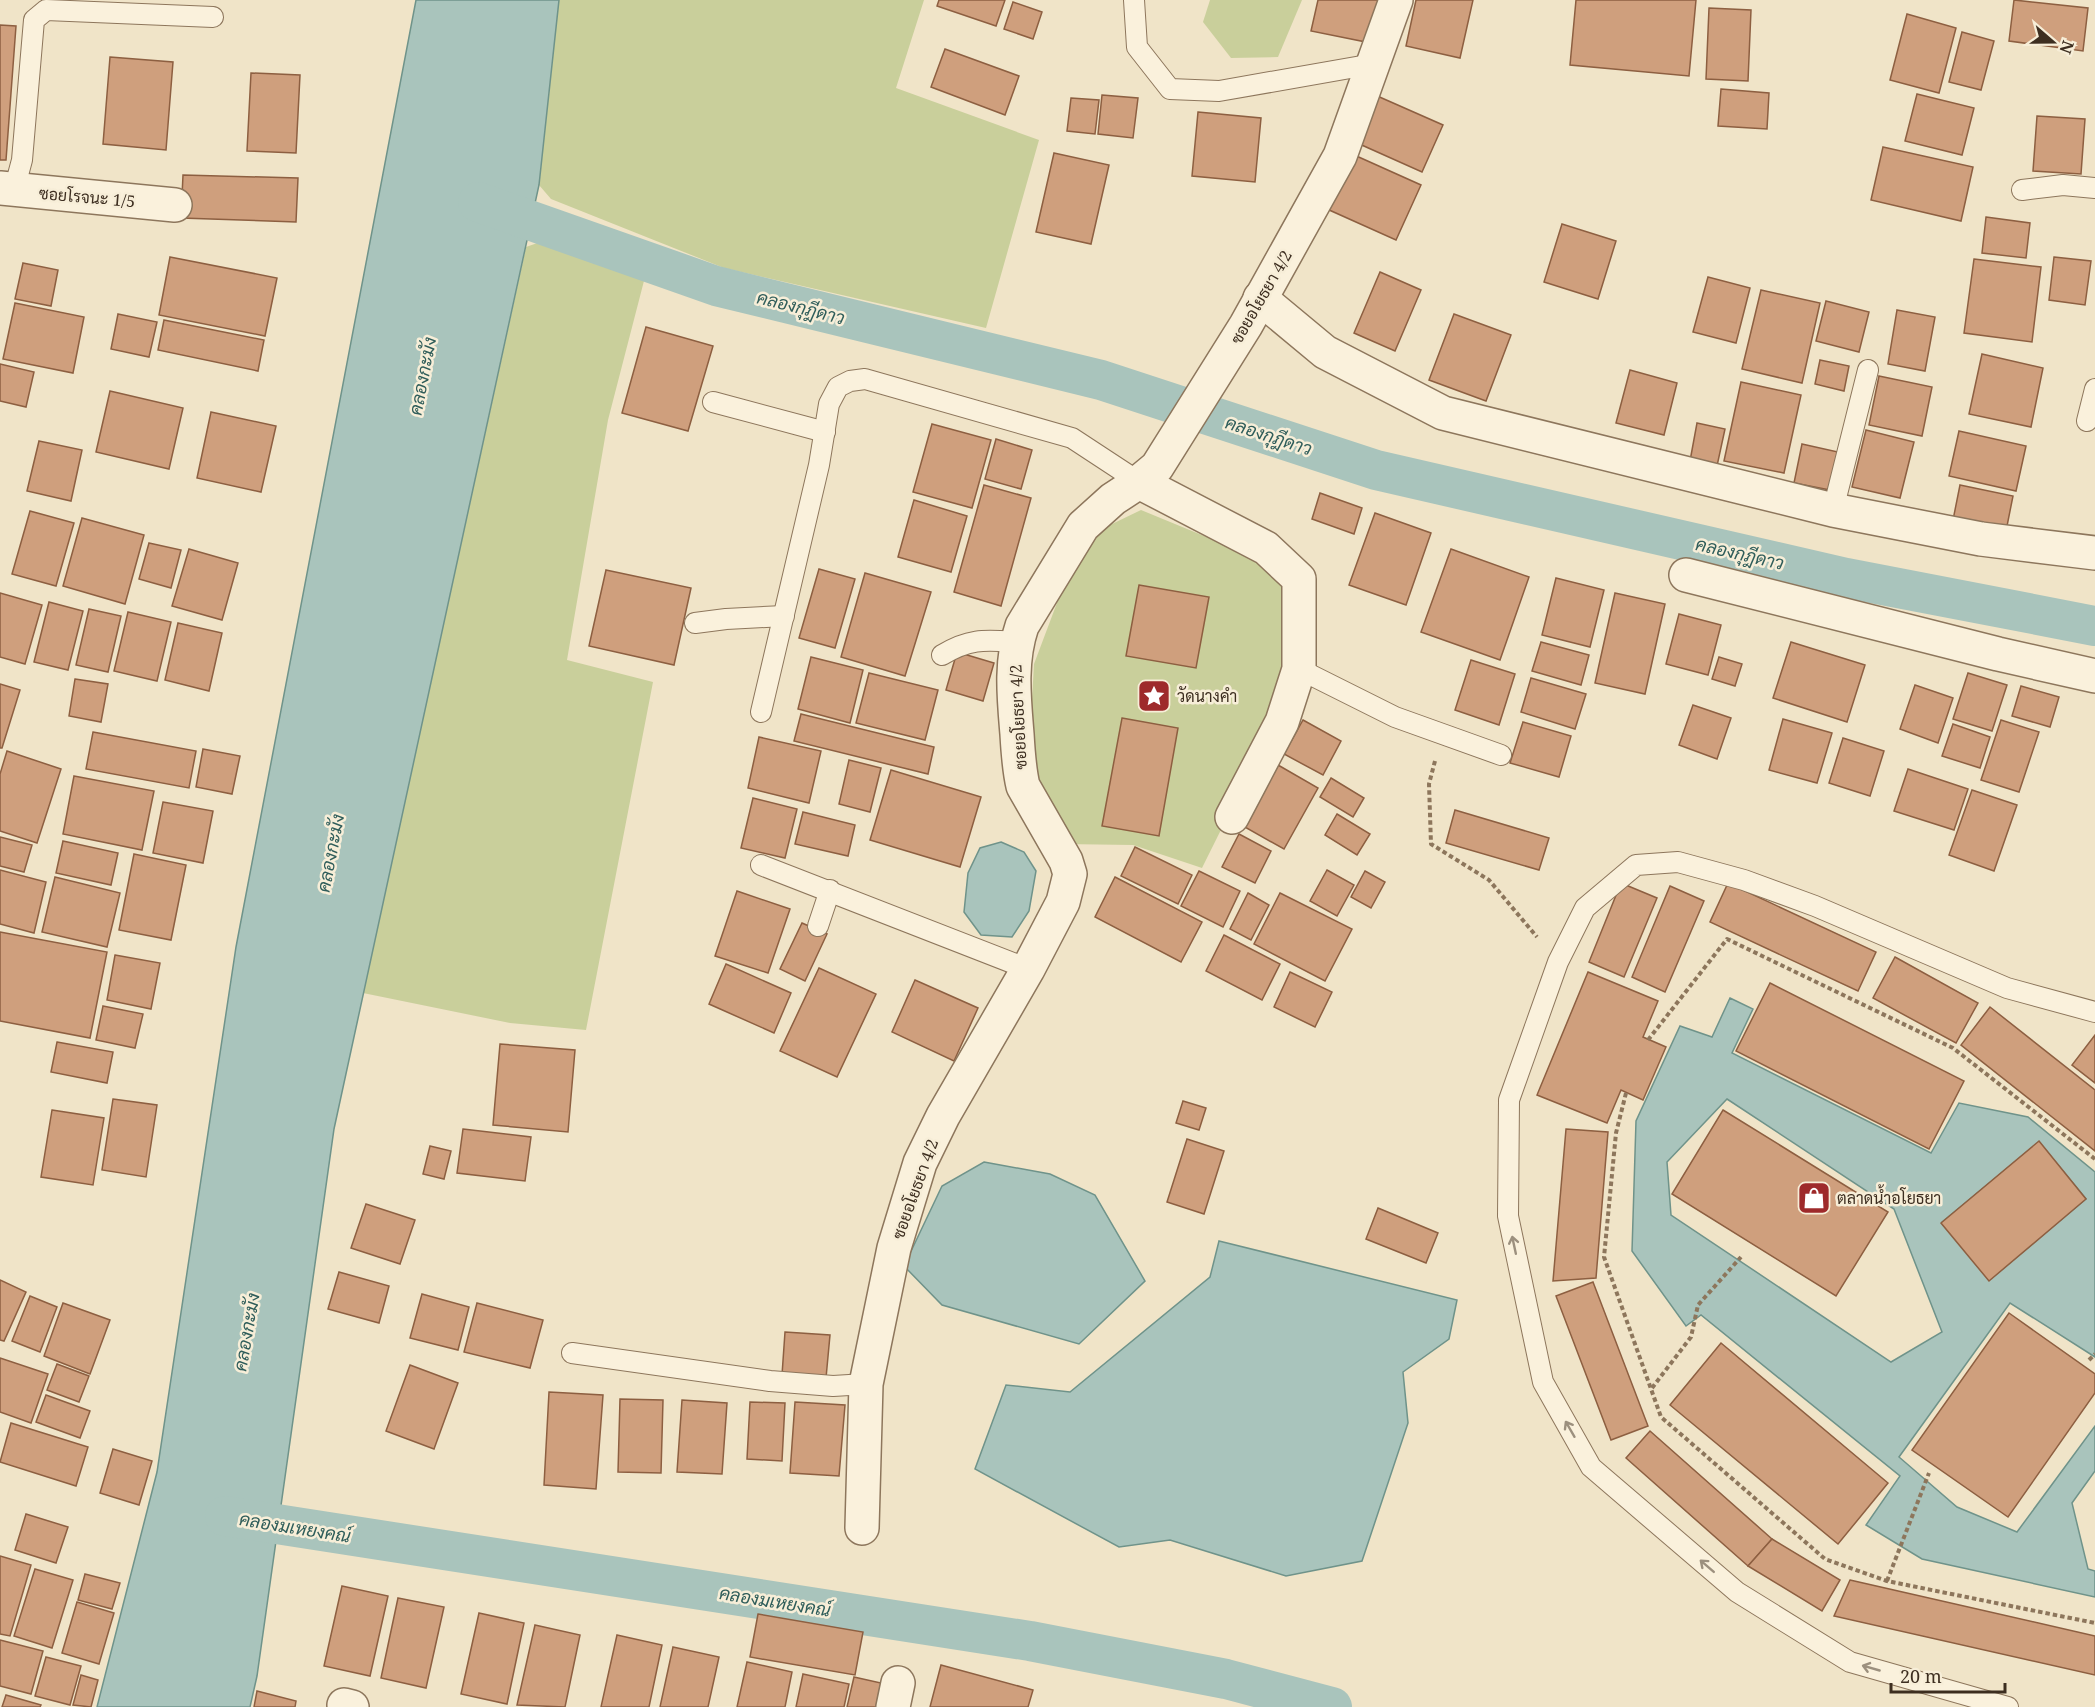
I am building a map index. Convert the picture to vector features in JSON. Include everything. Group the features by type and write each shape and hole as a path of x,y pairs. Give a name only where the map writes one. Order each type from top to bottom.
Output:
{"street":[{"name":"ซอยอโยธยา 4/2","path":"862,1528 866,1384 894,1248 921,1163 943,1116 1064,902 1070,874 1058,843 1023,786 1020,773 1014,706 1014,667 1017,642 1022,626 1083,526 1113,499 1148,474 1253,311 1340,156 1396,0"},
{"name":"ซอยโรจนะ 1/5","path":"7,189 175,205"},
{"path":"1253,311 1325,352 1443,413 1833,510 1982,539 2095,553"},
{"path":"1148,474 1266,549 1299,579 1299,669 1282,722 1232,817"},
{"path":"1686,575 2095,676"}],"lane":[{"path":"1134,0 1137,47 1170,89 1219,91 1373,64"},
{"path":"7,189 22,160 34,20 40,14 46,10 213,17"},
{"path":"2022,190 2063,185 2095,188"},
{"path":"1833,510 1868,370"},
{"path":"761,712 819,465 829,404 838,387 850,381 866,379 1072,438 1148,474"},
{"path":"2086,421 2095,389"},
{"path":"713,402 825,432"},
{"path":"695,623 784,616"},
{"path":"942,656 958,645 982,640 1017,642"},
{"path":"1299,669 1395,717 1501,755"},
{"path":"2008,1707 1850,1662 1737,1592 1592,1467 1543,1382 1508,1216 1509,1100 1558,962 1585,908 1636,865 1678,862 1744,880 1815,906 2007,988 2095,1012"},
{"path":"761,865 1028,969"},
{"path":"818,927 830,890"},
{"path":"572,1353 770,1382 833,1386 866,1384"}],"path":[{"path":"1441,734 1429,784 1431,844 1490,880 1558,962"},
{"path":"1648,1040 1727,939 1953,1048 2095,1159"},
{"path":"1626,1093 1616,1132 1604,1257 1661,1417 1825,1559 1887,1581 2095,1623"},
{"path":"1651,1389 1691,1337 1698,1305 1741,1257"},
{"path":"2089,1360 2095,1354"},
{"path":"1887,1581 1929,1473"}],"green space":[{"path":"559,0 924,0 896,88 1039,140 986,328 724,268 551,199 539,185"},
{"path":"1210,0 1302,0 1278,57 1231,58 1203,22"},
{"path":"543,241 645,277 608,420 567,660 653,682 586,1030 510,1023 363,993 526,247"},
{"path":"1141,510 1260,559 1285,591 1288,695 1202,868 1133,845 1062,844 1027,789 1034,664 1081,539"}],"water":[{"name":"คลองกะมัง","path":"416,0 559,0 539,185 334,1129 257,1676 250,1707 97,1707 157,1472 236,947"},
{"path":"1001,842 1024,852 1036,871 1029,911 1012,937 981,935 964,912 968,873 980,848"},
{"path":"1730,998 1753,1009 1732,1053 1931,1153 1959,1103 2028,1117 2095,1172 2095,1357 2010,1303 1899,1457 1957,1507 2017,1532 2095,1426 2095,1471 2072,1503 2088,1569 2095,1571 2095,1597 1922,1559 1866,1525 1900,1476 1701,1315 1686,1326 1632,1251 1636,1121 1680,1026 1712,1037","holes":["1727,1099 1894,1209 1942,1332 1891,1362 1671,1215 1667,1162","2039,1142 2086,1199 1989,1280 1942,1222"]},
{"path":"984,1162 1050,1174 1095,1195 1145,1281 1079,1344 942,1305 904,1266 942,1186"},
{"path":"1219,1241 1457,1300 1449,1339 1403,1372 1408,1423 1362,1561 1286,1576 1170,1540 1119,1547 975,1469 1006,1385 1070,1392 1210,1277"}],"building":[{"path":"939,0 1005,0 996,26 937,6"},
{"path":"1318,0 1380,0 1371,43 1311,31"},
{"path":"1416,0 1473,0 1460,58 1406,46"},
{"path":"1576,0 1696,0 1689,76 1570,65"},
{"path":"2014,0 2088,8 2083,51 2009,41"},
{"path":"1013,2 1042,12 1033,39 1004,29"},
{"path":"1709,8 1751,10 1748,81 1706,79"},
{"path":"1907,14 1956,28 1939,93 1890,80"},
{"path":"0,25 16,26 6,160 0,160"},
{"path":"1962,32 1994,41 1981,90 1949,82"},
{"path":"945,49 1019,76 1005,115 931,87"},
{"path":"110,57 173,62 166,150 103,144"},
{"path":"251,73 300,75 296,153 247,151"},
{"path":"1721,89 1769,93 1767,129 1718,126"},
{"path":"1917,94 1974,108 1962,155 1905,141"},
{"path":"1102,95 1138,98 1133,138 1098,134"},
{"path":"1375,95 1443,125 1422,172 1355,142"},
{"path":"1071,98 1099,100 1095,134 1067,131"},
{"path":"1198,112 1261,118 1255,182 1192,176"},
{"path":"2037,116 2085,119 2081,174 2033,171"},
{"path":"1883,147 1973,167 1961,221 1871,200"},
{"path":"1054,153 1109,165 1091,244 1036,232"},
{"path":"1352,154 1421,185 1396,240 1327,209"},
{"path":"183,175 298,178 296,222 181,218"},
{"path":"1986,217 2030,223 2026,258 1982,253"},
{"path":"1562,224 1616,241 1598,299 1544,282"},
{"path":"170,257 277,278 265,336 159,315"},
{"path":"2054,257 2091,261 2085,305 2049,300"},
{"path":"1974,259 2041,267 2032,342 1964,333"},
{"path":"23,263 58,270 51,306 15,299"},
{"path":"1380,272 1421,290 1395,351 1354,333"},
{"path":"1708,277 1750,288 1736,343 1693,332"},
{"path":"1761,290 1820,303 1802,383 1742,369"},
{"path":"1826,301 1869,312 1859,352 1816,341"},
{"path":"15,303 84,317 73,373 3,359"},
{"path":"1897,310 1935,317 1925,371 1888,364"},
{"path":"118,314 157,322 149,357 111,349"},
{"path":"1454,314 1511,335 1486,401 1429,380"},
{"path":"164,320 264,340 258,371 158,350"},
{"path":"646,327 713,346 688,431 622,413"},
{"path":"1982,354 2043,368 2031,427 1969,414"},
{"path":"1820,360 1849,366 1844,391 1815,384"},
{"path":"0,364 34,372 26,407 0,401"},
{"path":"1630,370 1677,383 1664,435 1616,423"},
{"path":"1879,376 1932,387 1922,436 1869,425"},
{"path":"1741,382 1801,395 1784,473 1724,461"},
{"path":"110,391 183,408 169,469 96,452"},
{"path":"211,412 276,426 261,492 197,478"},
{"path":"1697,423 1725,429 1717,466 1690,461"},
{"path":"932,424 991,440 972,508 913,492"},
{"path":"1866,430 1914,442 1900,498 1852,487"},
{"path":"1959,431 2026,446 2016,491 1949,476"},
{"path":"996,439 1032,450 1021,489 985,479"},
{"path":"39,441 82,450 71,501 27,491"},
{"path":"1802,444 1838,452 1830,490 1794,483"},
{"path":"984,485 1031,498 1001,606 954,592"},
{"path":"1960,485 2013,496 2005,536 1952,525"},
{"path":"1320,493 1362,508 1354,534 1312,519"},
{"path":"914,500 967,516 951,572 898,557"},
{"path":"30,511 74,523 56,586 12,574"},
{"path":"1375,513 1431,533 1406,605 1349,585"},
{"path":"82,518 144,535 125,604 63,586"},
{"path":"149,543 181,550 171,588 139,579"},
{"path":"189,549 238,563 222,620 172,606"},
{"path":"1451,549 1529,577 1500,660 1421,632"},
{"path":"819,569 855,579 835,648 799,638"},
{"path":"606,570 691,588 674,665 589,646"},
{"path":"865,573 931,592 905,676 841,657"},
{"path":"1556,578 1604,590 1590,647 1542,635"},
{"path":"1139,585 1209,597 1196,668 1126,656"},
{"path":"0,593 42,605 25,664 0,657"},
{"path":"1615,593 1665,604 1645,694 1595,683"},
{"path":"49,602 83,611 68,670 34,662"},
{"path":"89,609 121,616 108,672 76,665"},
{"path":"128,612 171,622 157,681 114,671"},
{"path":"1679,614 1721,625 1708,675 1666,664"},
{"path":"178,623 222,633 209,691 165,680"},
{"path":"1541,642 1589,655 1581,685 1532,671"},
{"path":"1791,642 1865,665 1847,722 1773,698"},
{"path":"957,652 994,663 983,701 946,690"},
{"path":"811,657 863,670 850,723 798,709"},
{"path":"1719,657 1742,664 1735,686 1712,679"},
{"path":"1471,660 1515,674 1499,725 1455,710"},
{"path":"869,673 938,690 925,740 856,723"},
{"path":"1968,673 2007,685 1992,731 1953,719"},
{"path":"1531,678 1586,694 1575,729 1521,712"},
{"path":"75,679 108,684 101,722 69,716"},
{"path":"0,684 20,690 2,748 0,748"},
{"path":"1915,685 1953,698 1938,743 1900,729"},
{"path":"2021,686 2059,697 2050,727 2012,716"},
{"path":"1693,705 1731,718 1717,759 1679,745"},
{"path":"801,714 934,747 928,774 794,741"},
{"path":"1122,718 1178,728 1159,836 1102,826"},
{"path":"1783,719 1832,733 1817,783 1769,770"},
{"path":"1303,720 1341,741 1323,775 1284,754"},
{"path":"2001,720 2039,732 2019,792 1981,780"},
{"path":"1523,722 1571,736 1559,777 1510,763"},
{"path":"1953,724 1990,737 1980,768 1942,756"},
{"path":"93,732 196,751 189,788 86,769"},
{"path":"759,737 821,751 809,803 748,788"},
{"path":"1843,738 1884,751 1870,796 1829,783"},
{"path":"203,749 240,756 232,794 196,787"},
{"path":"7,751 61,769 37,843 0,831 0,774"},
{"path":"849,760 881,768 870,812 839,804"},
{"path":"1278,765 1318,788 1284,849 1243,826"},
{"path":"1908,769 1968,789 1954,830 1894,811"},
{"path":"891,770 981,797 960,867 870,840"},
{"path":"74,776 154,791 142,850 63,834"},
{"path":"1331,778 1364,798 1353,817 1320,797"},
{"path":"1972,790 2017,805 1994,871 1949,855"},
{"path":"753,798 797,809 785,858 741,848"},
{"path":"163,802 213,811 203,863 153,853"},
{"path":"1455,810 1549,838 1539,870 1446,843"},
{"path":"803,812 855,825 848,856 795,844"},
{"path":"1337,814 1370,834 1357,855 1325,835"},
{"path":"1239,834 1271,851 1255,883 1222,867"},
{"path":"0,837 32,845 24,872 0,866"},
{"path":"63,841 118,853 111,885 56,873"},
{"path":"1135,847 1192,875 1178,904 1121,876"},
{"path":"134,854 186,865 171,940 119,930"},
{"path":"0,870 46,882 34,933 0,924"},
{"path":"1327,870 1354,885 1337,916 1310,901"},
{"path":"1199,871 1240,891 1223,927 1181,906"},
{"path":"1365,871 1385,882 1371,908 1351,897"},
{"path":"55,877 120,893 107,947 42,932"},
{"path":"1115,877 1202,922 1181,962 1095,917"},
{"path":"1621,883 1657,898 1624,977 1589,962"},
{"path":"1728,883 1876,952 1858,991 1710,922"},
{"path":"1670,886 1704,901 1665,992 1632,977"},
{"path":"737,891 790,909 768,973 715,956"},
{"path":"1248,893 1269,905 1251,940 1230,929"},
{"path":"1280,893 1352,929 1325,981 1254,944"},
{"path":"802,923 827,934 805,981 780,969"},
{"path":"0,932 107,952 90,1038 0,1021"},
{"path":"1224,935 1280,964 1262,1000 1206,971"},
{"path":"115,955 160,963 151,1009 107,1000"},
{"path":"1895,957 1978,1003 1956,1043 1873,998"},
{"path":"726,964 791,993 774,1033 709,1004"},
{"path":"819,968 876,994 837,1077 780,1051"},
{"path":"1290,972 1332,992 1315,1027 1274,1007"},
{"path":"1588,972 1658,1001 1643,1037 1666,1047 1643,1100 1621,1090 1607,1123 1537,1095"},
{"path":"915,980 978,1008 954,1061 892,1032"},
{"path":"1770,983 1964,1081 1929,1149 1736,1051"},
{"path":"103,1006 143,1014 135,1048 96,1040"},
{"path":"1990,1007 2095,1090 2095,1151 1961,1045"},
{"path":"2095,1035 2095,1083 2072,1065"},
{"path":"57,1042 113,1052 107,1083 51,1072"},
{"path":"500,1044 575,1050 568,1132 493,1125"},
{"path":"113,1099 157,1105 146,1177 102,1170"},
{"path":"1183,1101 1206,1108 1199,1130 1176,1123"},
{"path":"52,1110 104,1118 93,1185 41,1177"},
{"path":"1723,1110 1888,1212 1836,1296 1672,1194"},
{"path":"463,1129 531,1137 525,1181 457,1173"},
{"path":"1566,1129 1608,1132 1596,1278 1553,1281"},
{"path":"1187,1139 1224,1151 1204,1214 1167,1202"},
{"path":"2039,1141 2086,1199 1989,1281 1941,1223"},
{"path":"430,1146 451,1151 444,1179 423,1174"},
{"path":"366,1204 415,1220 400,1264 351,1248"},
{"path":"1378,1208 1438,1233 1426,1263 1366,1239"},
{"path":"339,1272 389,1286 379,1323 328,1309"},
{"path":"0,1280 26,1292 4,1341 0,1340"},
{"path":"1593,1282 1648,1426 1611,1440 1556,1296"},
{"path":"422,1294 469,1307 458,1350 410,1338"},
{"path":"30,1296 57,1307 40,1352 12,1341"},
{"path":"63,1303 110,1320 90,1374 44,1356"},
{"path":"477,1303 543,1320 530,1368 464,1352"},
{"path":"2009,1313 2095,1374 2095,1393 2008,1517 1912,1450"},
{"path":"785,1332 830,1335 826,1378 782,1375"},
{"path":"1721,1343 1888,1483 1838,1544 1670,1405"},
{"path":"0,1358 48,1374 31,1423 0,1412"},
{"path":"57,1364 89,1376 79,1402 47,1390"},
{"path":"410,1365 458,1383 434,1449 386,1431"},
{"path":"549,1392 603,1395 596,1489 544,1485"},
{"path":"46,1395 90,1411 80,1438 36,1422"},
{"path":"620,1399 663,1400 661,1473 618,1472"},
{"path":"682,1400 727,1403 722,1474 677,1472"},
{"path":"750,1402 785,1403 782,1461 747,1459"},
{"path":"795,1402 845,1405 839,1476 790,1473"},
{"path":"11,1423 88,1447 76,1486 0,1462"},
{"path":"1650,1431 1772,1539 1748,1566 1626,1458"},
{"path":"113,1449 152,1461 139,1505 100,1493"},
{"path":"26,1514 68,1527 56,1563 15,1550"},
{"path":"1772,1539 1840,1580 1822,1611 1748,1566"},
{"path":"0,1556 31,1565 10,1636 0,1634"},
{"path":"35,1569 73,1580 52,1648 14,1636"},
{"path":"85,1574 120,1583 112,1609 78,1600"},
{"path":"1850,1580 2095,1636 2095,1675 1834,1616"},
{"path":"342,1586 388,1596 370,1676 324,1666"},
{"path":"398,1598 444,1607 426,1688 381,1678"},
{"path":"77,1602 114,1613 99,1664 62,1653"},
{"path":"479,1613 524,1623 507,1704 461,1694"},
{"path":"758,1614 863,1632 855,1675 750,1657"},
{"path":"535,1625 580,1635 565,1707 517,1705"},
{"path":"617,1635 662,1645 649,1707 601,1707"},
{"path":"0,1640 43,1651 31,1694 0,1686"},
{"path":"673,1647 719,1657 708,1707 660,1707"},
{"path":"46,1657 81,1666 70,1705 35,1696"},
{"path":"747,1662 792,1672 785,1707 737,1707"},
{"path":"941,1665 1033,1690 1028,1707 930,1707"},
{"path":"803,1674 849,1684 844,1707 796,1707"},
{"path":"81,1675 98,1680 91,1707 73,1705"},
{"path":"854,1677 881,1683 876,1707 847,1707"},
{"path":"257,1691 296,1701 295,1707 254,1707"},
{"path":"6,1695 41,1705 40,1707 2,1707"}],"waterway":[{"name":"คลองกุฎีดาว","path":"478,202 716,286 1101,380 1376,470 1846,578 2095,626"},
{"name":"คลองมเหยงคณ์","path":"225,1516 1030,1641 1226,1679 1332,1707"}],"place":[{"name":"วัดนางคำ","path":"1154,696"},
{"name":"ตลาดน้ำอโยธยา","path":"1814,1198"}]}
